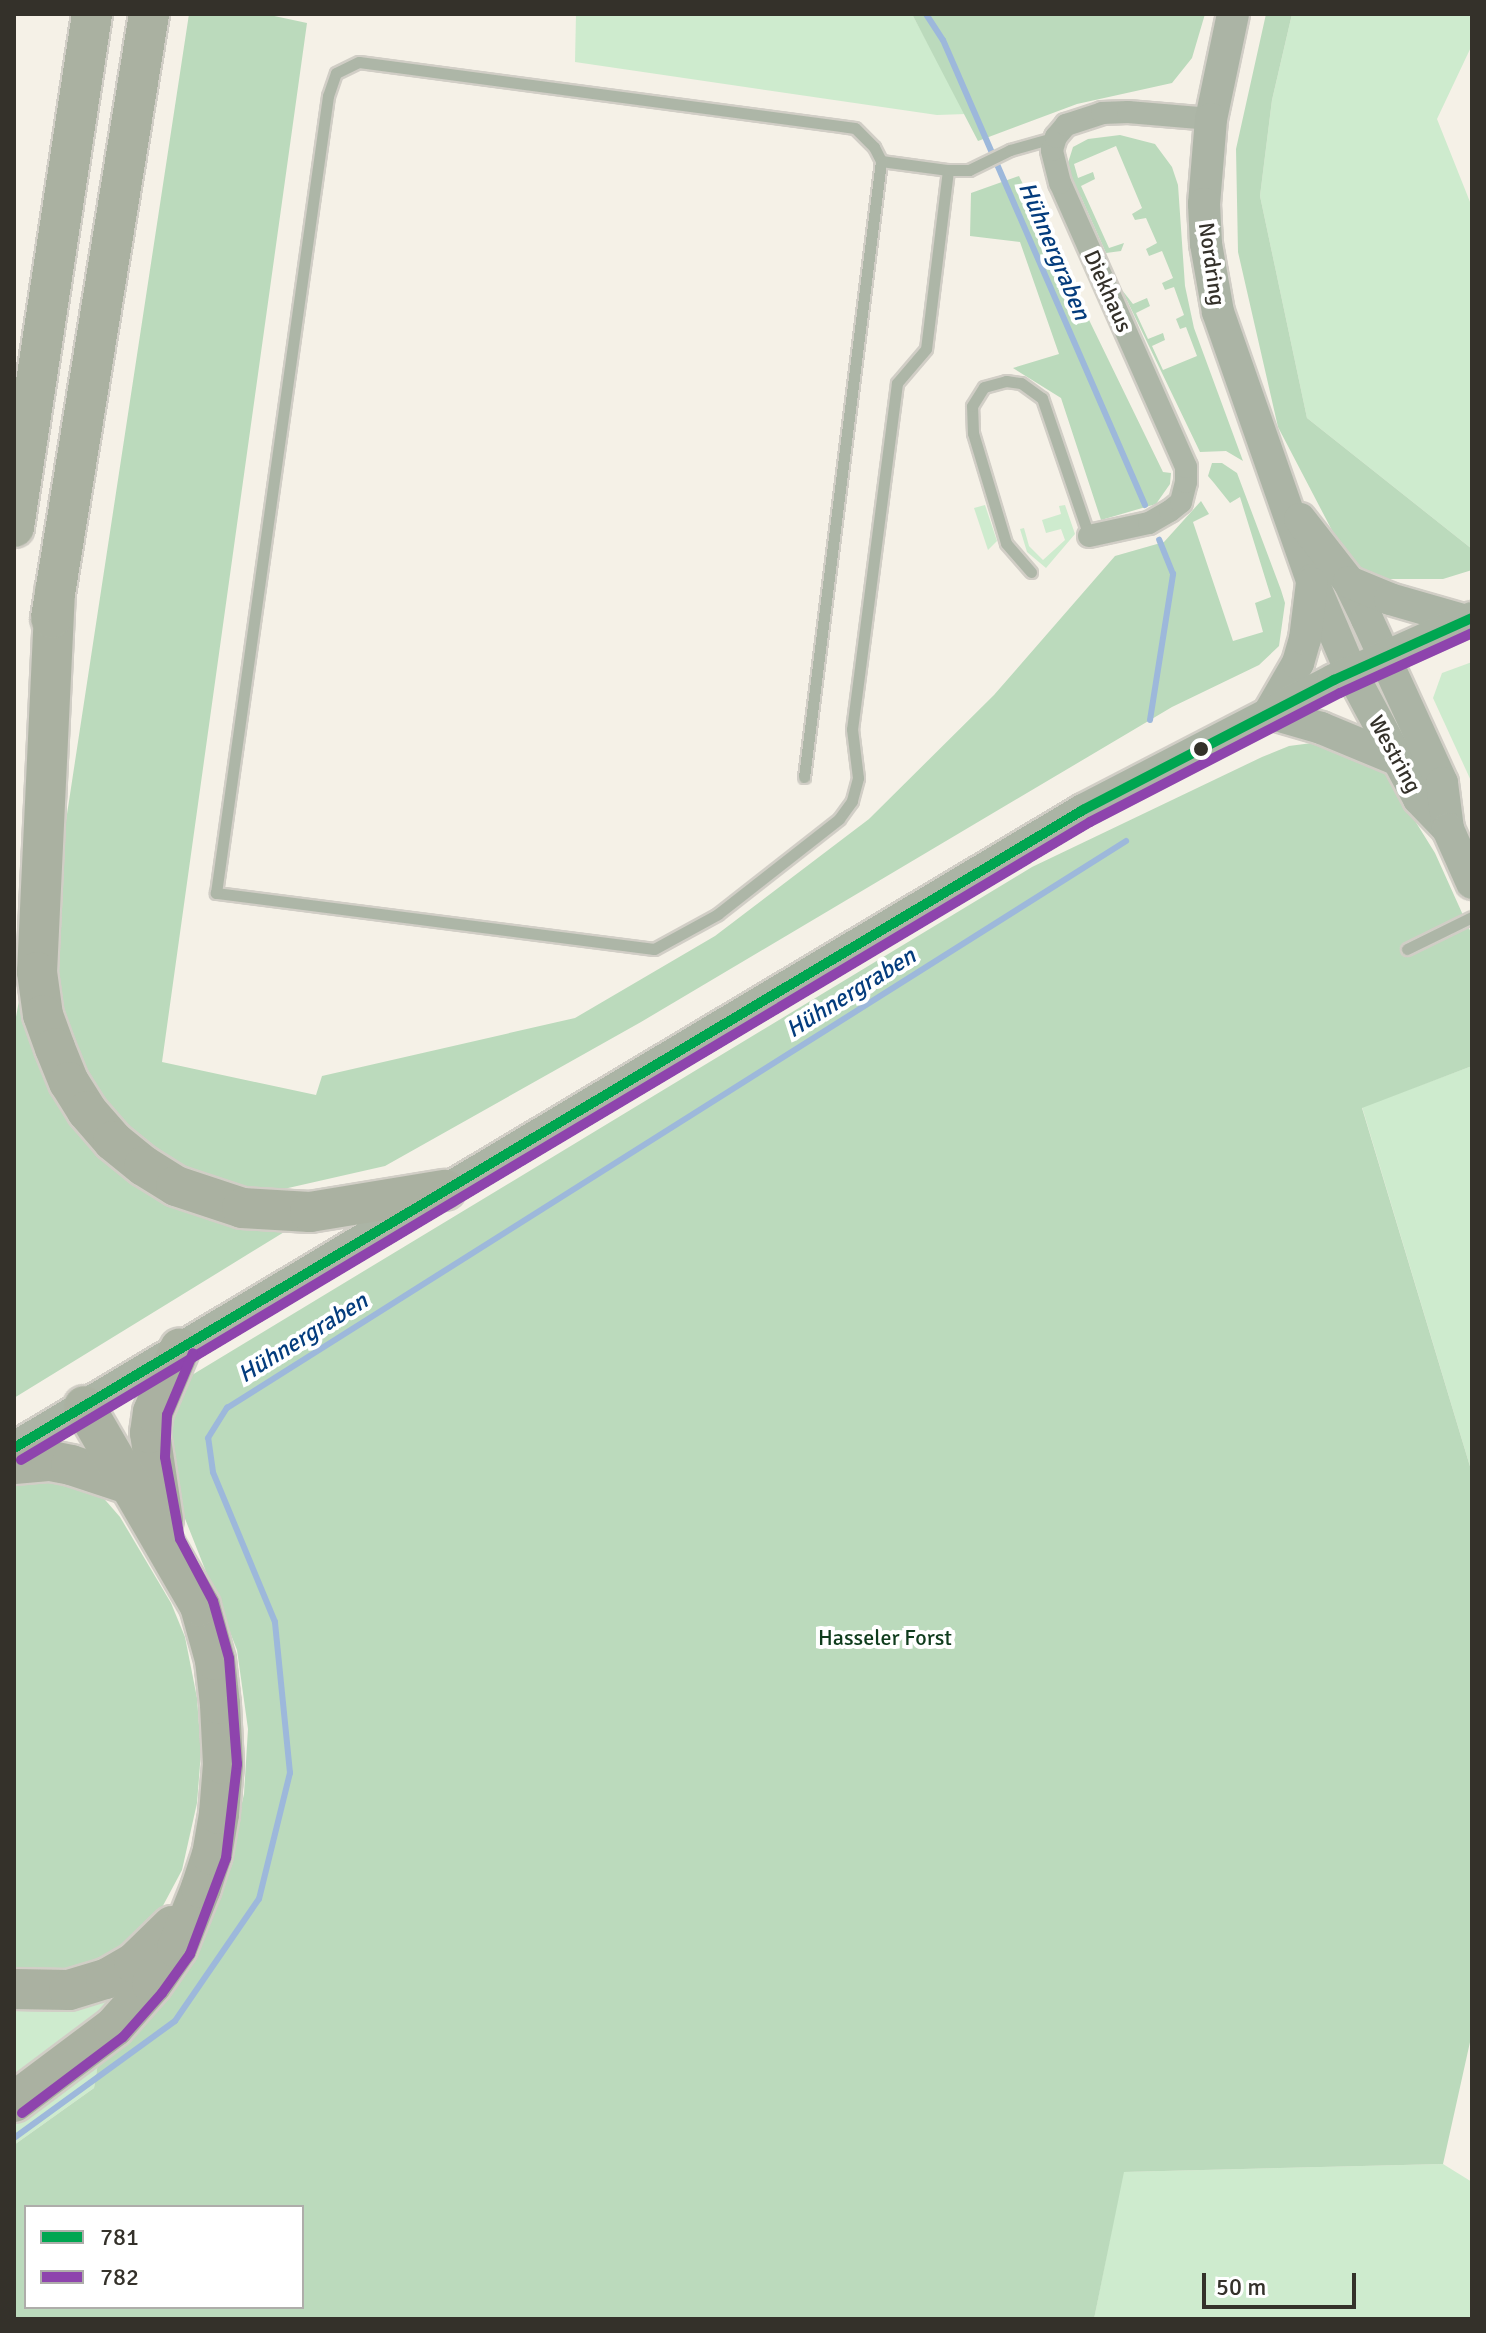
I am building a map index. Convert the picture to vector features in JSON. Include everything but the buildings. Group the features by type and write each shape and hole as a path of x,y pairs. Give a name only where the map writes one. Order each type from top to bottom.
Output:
{"highway":[{"path":"15,521 92,14"},
{"path":"14,843 149,14"},
{"path":"55,591 37,972 43,1015 69,1082 87,1111 113,1141 144,1166 176,1186 242,1208 310,1212 445,1190"},
{"path":"167,1544 150,1433 161,1389 180,1348"},
{"path":"14,2102 114,2027 143,1995 177,1948 212,1855 219,1814 223,1764 220,1704 215,1660 200,1606 167,1544 84,1406"},
{"path":"14,1464 51,1461 131,1485"},
{"path":"14,1989 69,1990 106,1979 161,1940 201,1888"}],"main road":[{"name":"Nordring","path":"1233,14 1211,119 1204,204 1211,279 1228,348 1288,504 1312,580 1351,672"},
{"name":"Nordring","path":"1288,504 1349,582 1385,656"},
{"path":"1269,713 1302,651 1312,580"},
{"path":"1349,582 1390,599 1469,619"},
{"path":"14,1448 1069,818 1351,672 1469,619"},
{"name":"Westring","path":"1385,656 1442,783 1448,829 1472,883"},
{"name":"Westring","path":"1351,672 1419,799 1448,829"},
{"path":"1269,713 1321,728 1396,759"}],"street":[{"path":"1056,137 1066,125 1102,113 1128,112 1211,119"},
{"name":"Diekhaus","path":"1056,137 1052,150 1060,183 1186,467 1181,502 1170,511 1149,523 1089,536"}],"lane":[{"path":"804,777 881,161 874,147 855,128 359,62 336,73 326,111 216,893 654,949 718,914 839,819 852,801 858,778 852,729 897,383 926,349 948,170"},
{"path":"881,161 969,170 1000,154 1056,137"},
{"path":"1031,572 1006,543 973,433 972,406 984,387 1006,381 1021,383 1042,398 1089,536"},
{"path":"1407,949 1472,917"}],"green space":[{"path":"189,14 265,14 307,23 162,1062 316,1095 322,1076 575,1018 715,936 869,819 994,695 1115,556 1164,542 1201,501 1209,514 1193,522 1233,641 1263,632 1255,603 1271,597 1240,497 1230,503 1208,476 1212,463 1222,463 1237,473 1281,590 1285,603 1279,646 1259,665 1172,707 641,1022 385,1166 253,1196 191,1176 143,1148 72,1064 53,998 51,919"},
{"path":"576,14 912,14 966,114 937,115 575,62"},
{"path":"912,14 1205,14 1192,58 1172,83 1077,104 978,141"},
{"path":"1266,14 1292,14 1272,100 1260,196 1307,418 1472,549 1472,570 1443,579 1389,579 1383,590 1348,561 1278,427 1238,252 1236,149"},
{"path":"1292,14 1472,14 1472,45 1437,119 1472,207 1472,549 1307,418 1260,196 1272,100"},
{"path":"1120,135 1155,144 1172,167 1178,185 1185,286 1194,328 1243,461 1226,451 1200,452 1122,290 1133,304 1147,298 1150,306 1136,313 1148,339 1163,333 1165,340 1152,346 1163,370 1197,356 1186,327 1180,329 1176,319 1184,315 1174,287 1165,290 1162,283 1173,278 1162,251 1149,256 1146,249 1157,243 1146,218 1135,220 1132,214 1142,208 1116,146 1074,164 1078,178 1093,172 1095,179 1081,186 1109,248 1124,243 1121,251 1106,253 1081,197 1076,199 1067,166 1073,147 1088,139"},
{"path":"1019,176 1163,472 1171,473 1170,484 1156,504 1101,520 1061,398 1013,368 1059,354 1020,242 970,236 971,193"},
{"path":"985,505 997,541 988,550 974,508"},
{"path":"1065,505 1075,534 1046,568 1027,552 1020,529 1024,528 1029,546 1043,560 1065,540 1061,529 1046,533 1042,520 1061,514 1059,506"},
{"path":"1472,662 1472,783 1433,698 1442,673"},
{"name":"Hasseler Forst","path":"1312,743 1348,751 1384,771 1435,853 1472,935 1472,1066 1362,1108 1472,1473 1472,2033 1443,2164 1124,2172 1094,2319 14,2319 14,2145 94,2088 100,2051 226,1873 244,1794 248,1729 237,1650 159,1453 187,1378 1032,867 1289,746"},
{"path":"28,951 91,1137 294,1226 14,1398 14,1028"},
{"path":"1472,1066 1472,1473 1362,1107"},
{"path":"48,1474 100,1494 120,1517 171,1603 185,1637 197,1698 201,1752 197,1803 182,1870 158,1915 129,1944 87,1965 43,1973 14,1968 14,1482"},
{"path":"174,1943 14,2094 14,1995"},
{"path":"100,2051 94,2088 14,2145 14,2120"},
{"path":"1443,2164 1472,2182 1472,2319 1094,2319 1123,2172"}],"waterway":[{"name":"Hühnergraben","path":"926,14 943,40 1145,505"},
{"name":"Hühnergraben","path":"1150,720 1173,574 1159,540"},
{"name":"Hühnergraben","path":"14,2138 175,2021 259,1899 290,1773 275,1622 213,1472 208,1438 227,1408 1126,841"}],"transit line":[{"name":"781","path":"14,1448 1083,810 1334,680 1472,618"},
{"name":"782","path":"21,1460 1090,822 1340,693 1472,633"},
{"name":"782","path":"22,2113 123,2037 162,1993 190,1954 226,1858 237,1764 229,1658 213,1601 180,1539 165,1457 167,1415 193,1353"}]}
